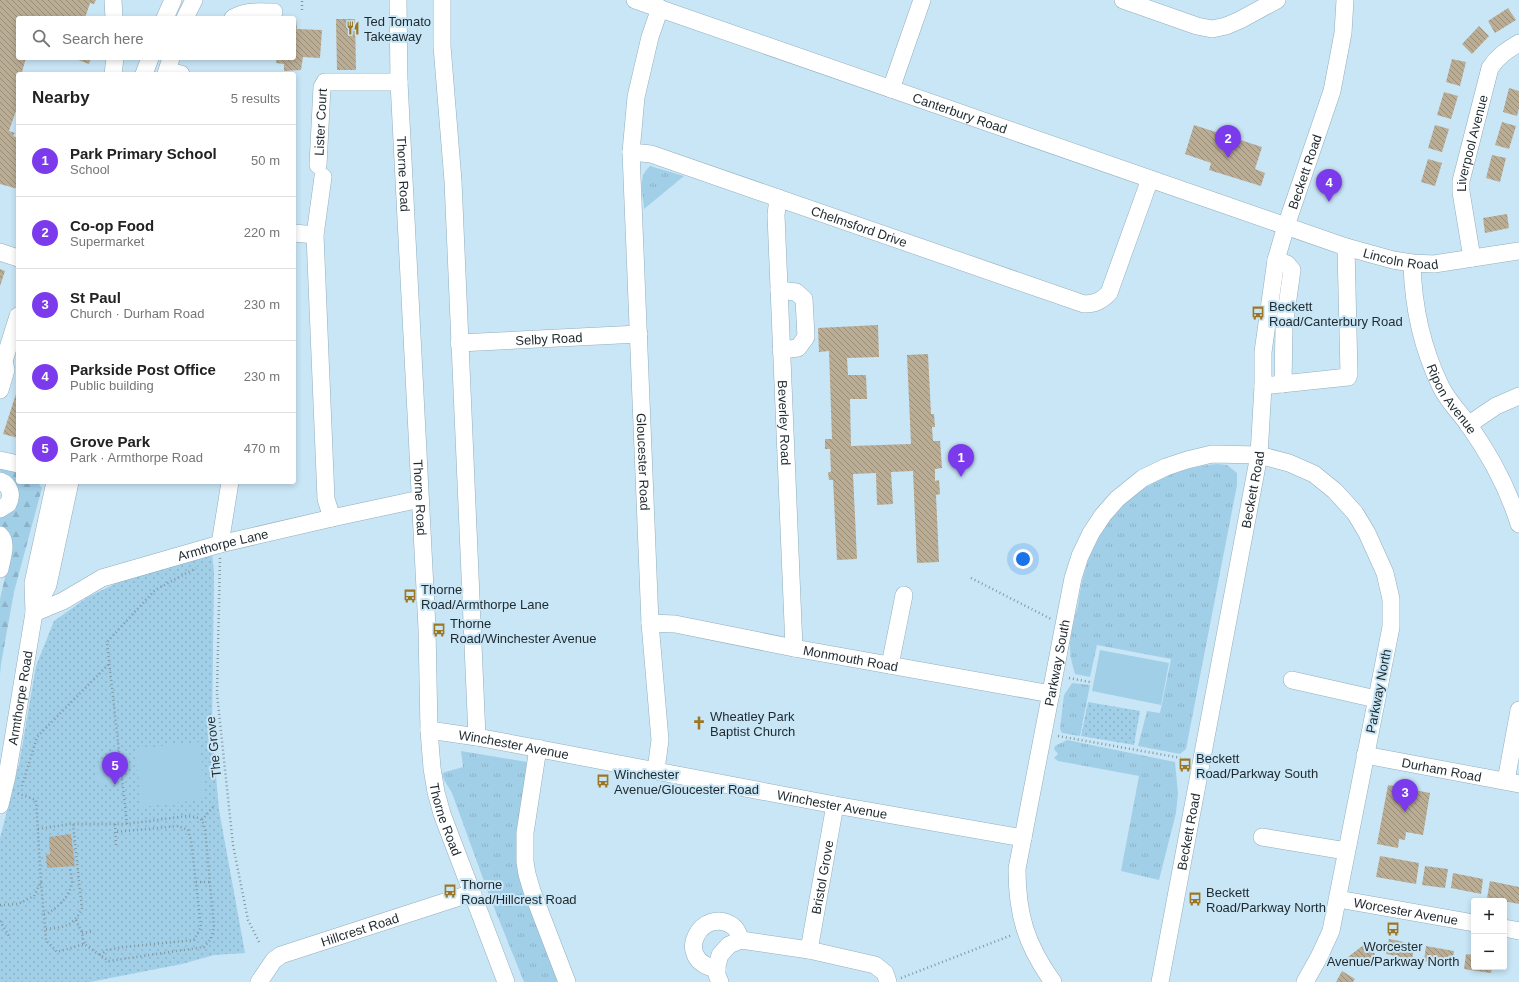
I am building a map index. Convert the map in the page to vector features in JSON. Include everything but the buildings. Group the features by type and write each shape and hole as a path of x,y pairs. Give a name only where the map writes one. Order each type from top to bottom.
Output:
{"street":[{"path":"113,0 114,16"},
{"path":"166,16 173,0"},
{"path":"186,16 194,0"},
{"name":"Thorne Road","path":"398,0 399,82 427,628 429,730 432,768 442,814 506,982"},
{"path":"442,0 442,46 453,181 476,737"},
{"name":"Canterbury Road","path":"635,0 1286,226"},
{"path":"891,89 922,0"},
{"path":"1123,0 1197,26 1212,29 1226,26 1240,20 1277,0"},
{"name":"Beckett Road","path":"1160,982 1259,455 1263,386 1263,352 1276,260 1286,226 1332,91 1343,33 1345,0"},
{"path":"631,152 636,97 650,37 660,8"},
{"path":"236,16 249,12 274,12"},
{"name":"Liverpool Avenue","path":"1472,258 1460,192 1461,181 1490,68 1503,52 1519,43"},
{"path":"113,72 115,60"},
{"path":"145,72 149,60"},
{"name":"Lister Court","path":"315,235 320,171 322,87 325,82 399,82"},
{"name":"Chelmsford Drive","path":"631,152 650,154 1084,304 1102,300 1109,293 1150,178"},
{"name":"Gloucester Road","path":"631,152 650,623 660,740 656,770"},
{"name":"Beverley Road","path":"778,198 776,215 794,648"},
{"name":"Lincoln Road","path":"1286,226 1346,247 1393,260 1412,263 1434,264 1519,250"},
{"path":"296,233 315,235 326,499 332,518"},
{"path":"1263,386 1348,377 1346,247"},
{"path":"0,252 16,257"},
{"path":"1276,260 1288,264 1292,270 1284,327 1283,384"},
{"name":"Ripon Avenue","path":"1412,263 1413,285 1420,330 1430,362 1442,388 1486,452 1513,506 1519,524"},
{"path":"779,290 796,292 804,298 806,337 798,348 781,350"},
{"path":"0,390 6,370 4,361 16,322"},
{"name":"Selby Road","path":"459,343 639,334"},
{"path":"1468,424 1496,406 1519,396"},
{"name":"Parkway South","path":"1053,982 1032,948 1022,924 1017,892 1017,869 1073,578 1080,556 1091,533 1103,515 1117,499 1143,478 1166,467 1212,454 1259,455"},
{"name":"Parkway North","path":"1259,455 1289,463 1314,474 1335,491 1355,513 1367,533 1385,573 1391,599 1391,627 1331,931 1305,982"},
{"path":"0,460 16,464"},
{"path":"0,481 8,487 11,495 8,504 0,509"},
{"name":"Armthorpe Road","path":"8,796 34,614 33,583 55,484"},
{"name":"Armthorpe Road","path":"34,614 48,585 70,484"},
{"path":"218,552 230,484"},
{"name":"Armthorpe Lane","path":"34,614 63,601 102,578 218,552 332,518 420,499"},
{"path":"0,569 5,546 2,536"},
{"path":"890,665 904,595"},
{"name":"Monmouth Road","path":"650,623 675,624 794,648 1051,694"},
{"path":"1292,680 1376,699"},
{"path":"1513,782 1519,710"},
{"name":"Winchester Avenue","path":"429,730 538,748 835,805 1024,838"},
{"path":"538,748 525,833 525,862 532,891 567,982"},
{"name":"Durham Road","path":"1365,755 1513,782"},
{"name":"Bristol Grove","path":"809,950 835,805"},
{"path":"1262,837 1346,851"},
{"name":"Hillcrest Road","path":"259,982 274,960 281,955 472,893"},
{"name":"Worcester Avenue","path":"1338,899 1471,922"},
{"path":"718,976 696,958 693,943 696,935 701,928 711,922 723,921 735,927 741,940"},
{"path":"1507,929 1519,931"},
{"path":"718,976 720,955 728,945 741,940 809,950 875,964 892,981"}],"path":[{"path":"302,0 302,10"},
{"name":"The Grove","path":"218,552 218,702 233,845 248,920 260,944"},
{"path":"127,824 107,642 155,590 200,566"},
{"path":"971,578 1064,625"},
{"path":"84,944 58,952 46,940 36,800 8,796 37,737 109,664"},
{"path":"1055,676 1090,682"},
{"path":"1044,734 1201,762"},
{"path":"202,820 214,806"},
{"path":"38,830 73,824 127,824 186,816 196,817 202,820 205,828 214,927 212,939 204,947 109,961 84,944 82,933 76,920"},
{"path":"46,929 62,927 76,920 82,909 73,824"},
{"path":"115,824 116,846"},
{"path":"100,955 107,950 113,949 194,940 201,927 191,840 188,830 178,826 115,832"},
{"path":"44,914 51,912 69,891 72,883 70,866"},
{"path":"0,905 18,904 34,896 41,882"},
{"path":"196,882 210,882"},
{"path":"0,921 9,936"},
{"path":"892,981 1025,930"},
{"path":"82,933 94,931"}],"green space":[{"path":"650,166 684,176 644,209 642,180 643,175"},
{"path":"1217,464 1227,465 1237,473 1237,485 1186,749 1180,754 1138,746 1147,711 1160,713 1171,659 1097,645 1090,677 1075,674 1070,656 1070,640 1084,572 1093,549 1107,524 1132,497 1163,478 1198,467"},
{"path":"0,468 16,472 16,484 39,484 42,488 14,592 0,675 0,599 10,555 10,534 0,529 0,512 4,512"},
{"path":"212,553 214,572 212,729 219,810 245,953 214,955 182,964 90,982 0,982 0,838 19,764 36,666 54,621 88,597 137,573"},
{"path":"1100,650 1169,663 1161,705 1092,691"},
{"path":"1072,683 1090,685 1080,736 1062,733 1060,729 1064,695"},
{"path":"1088,702 1140,711 1134,745 1081,736"},
{"path":"1067,740 1175,762 1178,793 1176,813 1159,880 1121,871 1139,776 1058,761 1054,758 1058,754 1054,749 1055,746"},
{"path":"200,742 205,799 141,807 136,749"},
{"path":"461,751 527,762 520,829 559,982 524,982 489,895 452,793 444,780 442,773 463,767"},
{"path":"116,760 118,782 97,784 95,763"}],"place":[{"name":"Ted Tomato Takeaway","path":"353,28"},
{"name":"Co-op Food","path":"1228,158"},
{"name":"Parkside Post Office","path":"1329,202"},
{"name":"Beckett Road/Canterbury Road","path":"1258,313"},
{"name":"Park Primary School","path":"961,477"},
{"name":"Thorne Road/Armthorpe Lane","path":"410,596"},
{"name":"Thorne Road/Winchester Avenue","path":"439,630"},
{"name":"Wheatley Park Baptist Church","path":"699,723"},
{"name":"Beckett Road/Parkway South","path":"1185,765"},
{"name":"Winchester Avenue/Gloucester Road","path":"603,781"},
{"name":"Grove Park","path":"115,785"},
{"name":"St Paul","path":"1405,812"},
{"name":"Thorne Road/Hillcrest Road","path":"450,891"},
{"name":"Beckett Road/Parkway North","path":"1195,899"},
{"name":"Worcester Avenue/Parkway North","path":"1393,929"}]}
